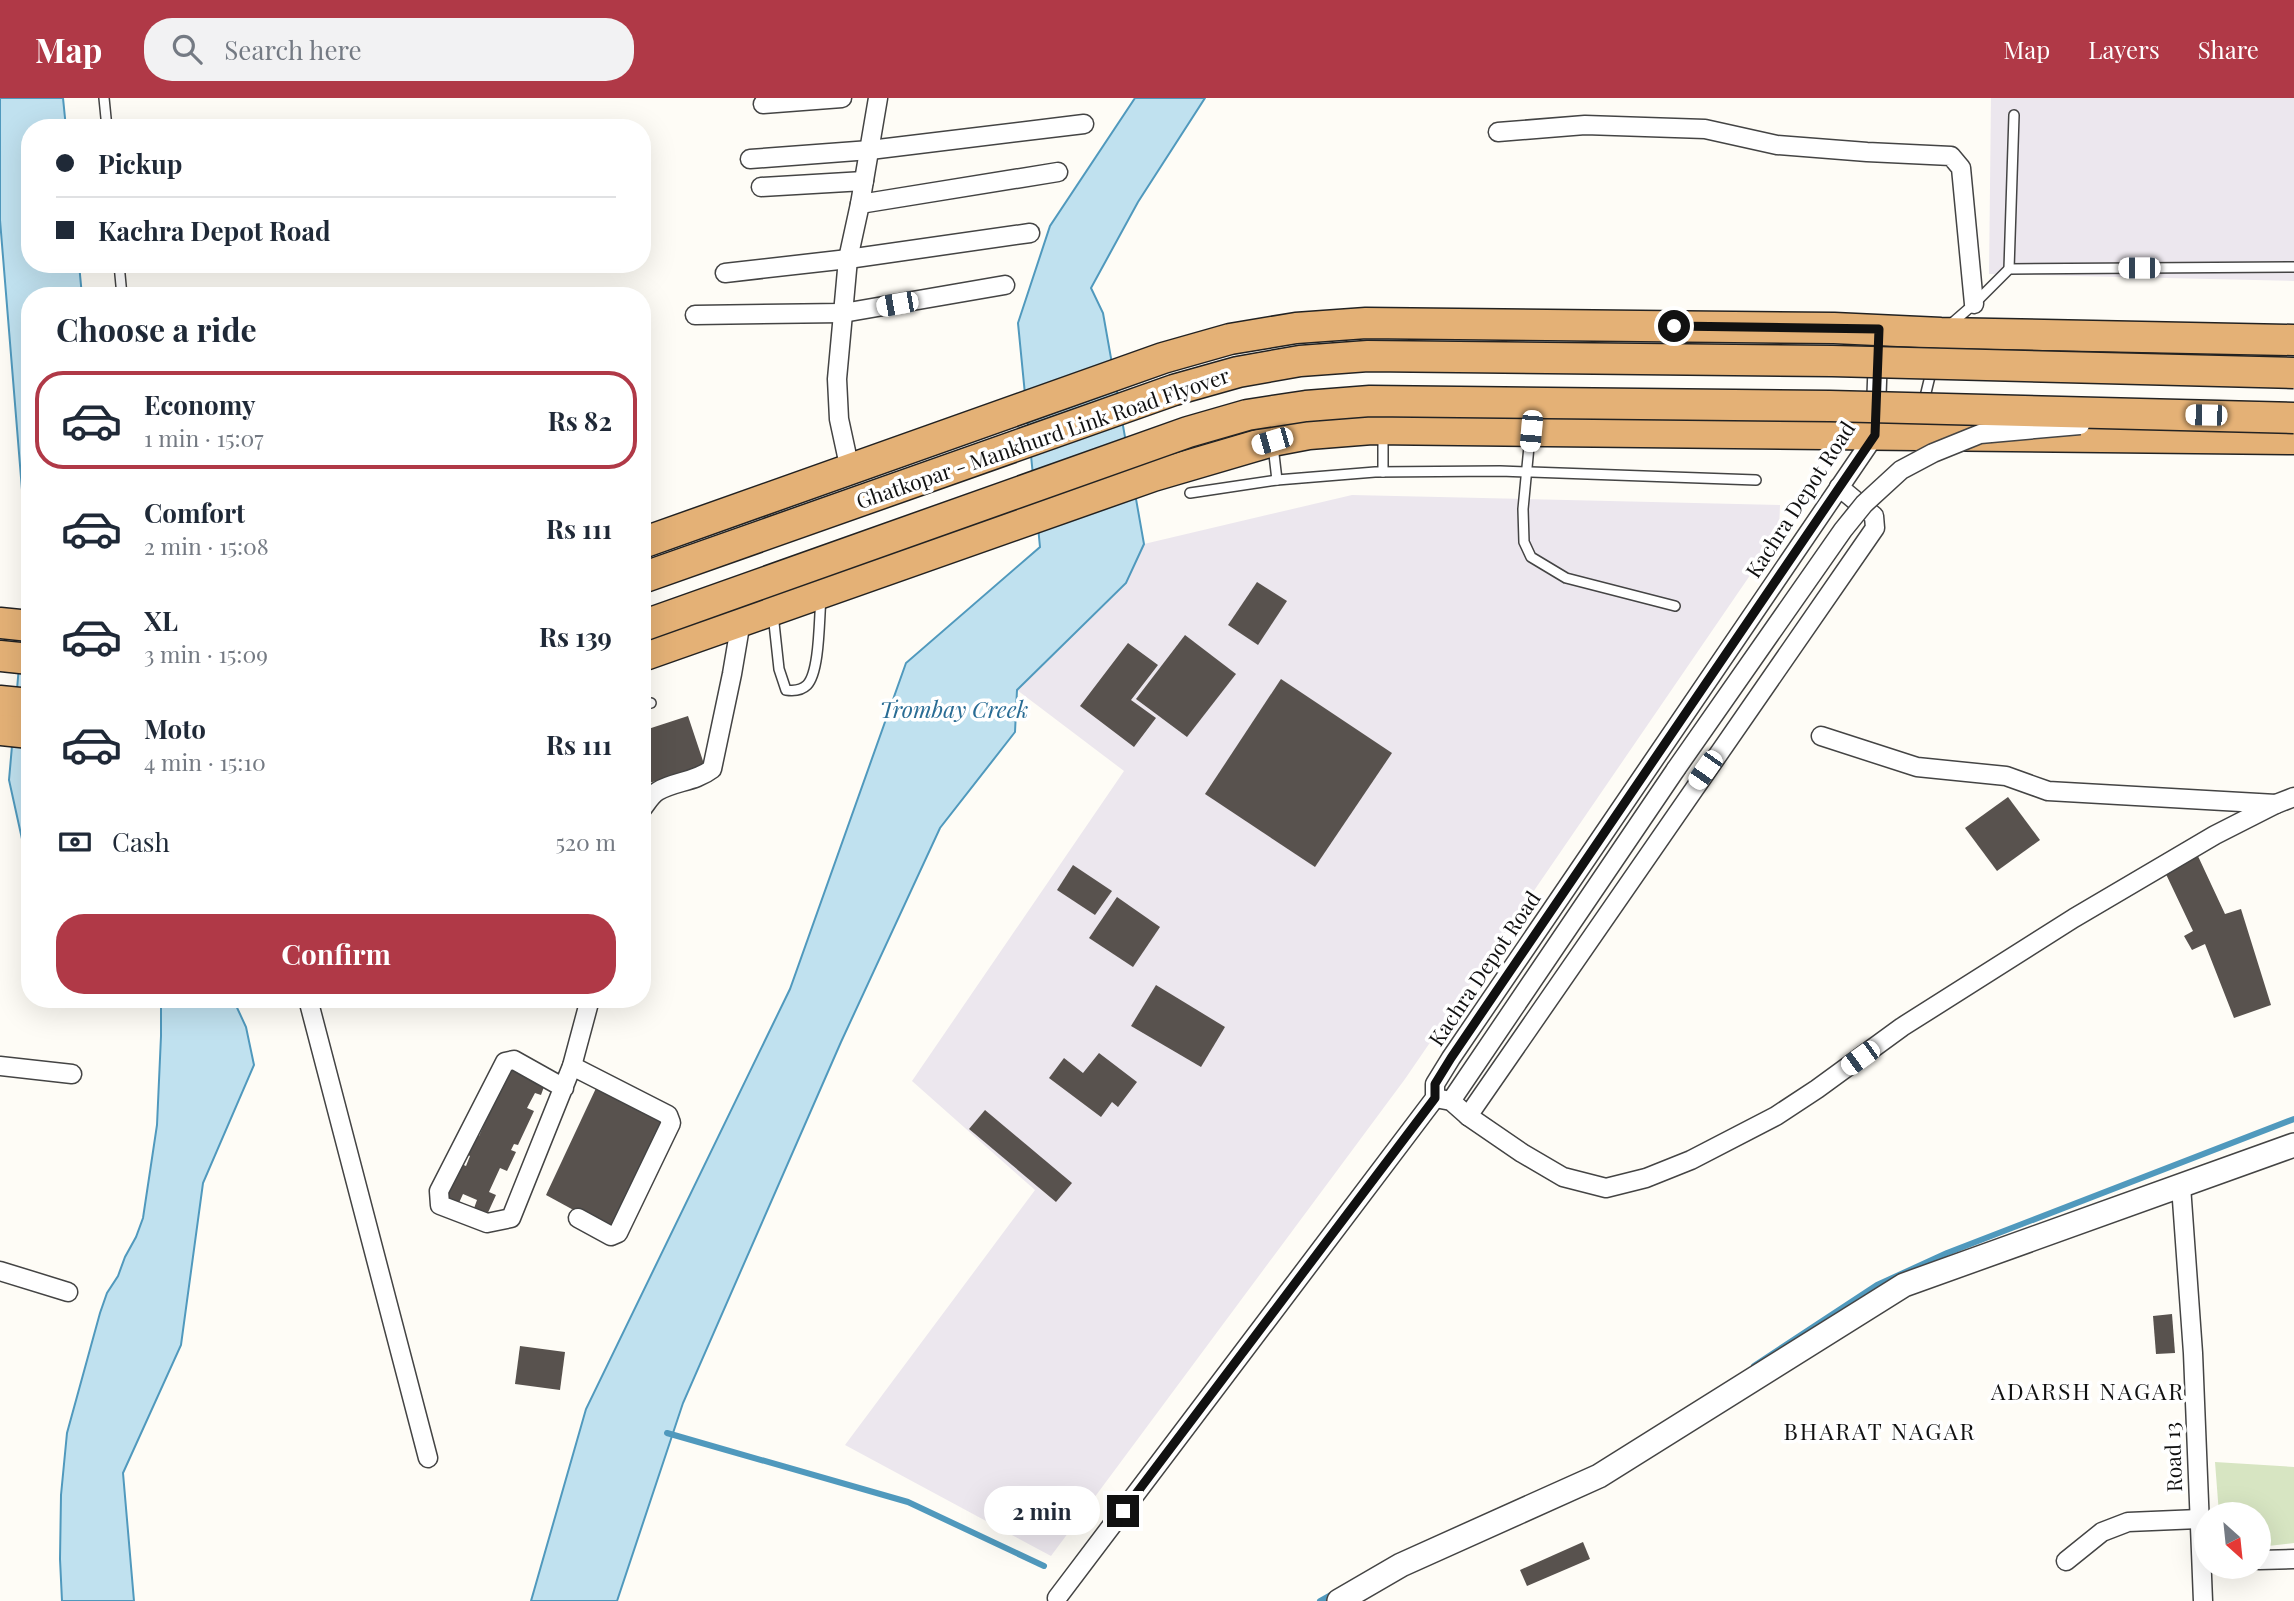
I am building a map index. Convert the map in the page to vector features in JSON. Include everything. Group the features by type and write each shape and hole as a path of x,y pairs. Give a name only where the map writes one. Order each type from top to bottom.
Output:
{"highway":[{"path":"651,540 1163,358 1244,337 1296,328 1366,323 1879,329 1938,345 2294,340"},
{"name":"Ghatkopar - Mankhurd Link Road Flyover","path":"651,575 1174,390 1238,372 1300,361 1368,356 1832,361 2294,373"},
{"name":"Ghatkopar - Mankhurd Link Road Flyover","path":"651,623 1188,432 1247,415 1306,406 1370,401 1830,406 2294,418"},
{"path":"651,653 1153,476 1272,441 1309,434 1383,429 2294,439"},
{"path":"0,623 21,625"},
{"path":"0,656 21,658"},
{"path":"0,701 21,703"},
{"path":"0,730 21,732"}],"street":[{"path":"763,104 842,98"},
{"path":"850,470 839,419 837,379 848,259 878,98"},
{"path":"750,159 870,150 1084,124"},
{"path":"1498,132 1585,125 1705,129 1777,145 1951,156 1961,168 1974,304"},
{"path":"860,204 1058,172"},
{"path":"761,187 864,181"},
{"path":"725,273 848,259 1030,233"},
{"path":"695,315 843,313 1005,285"},
{"name":"Kachra Depot Road","path":"1056,1600 1443,1100 1435,1084 1451,1058 1875,435 1879,329"},
{"name":"Ghatkopar - Mankhurd Link Road Flyover","path":"1443,1100 1474,1070 1676,769 1843,530 1864,504 1901,470 1933,453 1980,434 2206,415"},
{"path":"1468,1115 1875,528 1874,516 1839,487"},
{"path":"651,798 672,785 700,778 712,769 741,621"},
{"path":"1821,736 1917,767 2006,776 2048,791 2276,804"},
{"path":"1443,1100 1563,1177 1606,1188 1646,1178 1691,1160 1776,1116 1902,1027 2074,918 2215,835 2294,797"},
{"path":"310,1008 428,1458"},
{"path":"564,1088 514,1060 505,1062 439,1191 440,1206 488,1223 511,1218 564,1088 588,1008"},
{"path":"0,1066 72,1074"},
{"path":"572,1066 668,1115 671,1122 618,1233 611,1236 578,1218"},
{"path":"1339,1601 1401,1565 1599,1476 1905,1285 2294,1145"},
{"name":"Road 13","path":"2181,1186 2193,1353 2198,1502"},
{"path":"0,1271 68,1292"},
{"path":"2066,1561 2102,1531 2129,1522 2194,1519"},
{"path":"2272,1560 2294,1559"},
{"name":"Road 13","path":"2203,1601 2204,1579"}],"lane":[{"path":"104,98 106,119"},
{"path":"1916,433 1938,345 2009,269 2014,115"},
{"path":"2009,269 2294,267"},
{"path":"1383,429 1383,472"},
{"path":"1531,431 1523,509 1524,542 1531,557 1566,578 1675,606"},
{"path":"1272,441 1277,480"},
{"path":"1190,493 1277,480 1383,472 1527,472 1756,480"},
{"path":"773,610 780,678 786,690 794,691 807,685 813,672 821,593"}],"shaded area":[{"path":"1991,98 2294,98 2294,281 1989,274"},
{"path":"1352,495 1780,505 1779,533 1405,1079 1051,1556 845,1445 1035,1190 912,1081 1124,771 1017,690 1126,583 1144,544"}],"green space":[{"path":"2215,1462 2294,1467 2294,1543 2272,1546 2272,1502 2218,1502"}],"water":[{"path":"0,98 63,98 65,119 21,119 21,273 80,273 81,287 21,287 21,477 0,220"},
{"name":"Trombay Creek","path":"1135,98 1205,98 1138,202 1091,288 1103,313 1144,544 1126,583 1017,690 1015,732 940,828 841,1042 683,1403 617,1601 531,1601 586,1409 790,989 906,663 1040,547 1018,323 1050,226"},
{"path":"21,644 21,834 9,780"},
{"path":"161,1008 237,1008 246,1027 254,1065 203,1183 181,1345 123,1473 134,1601 62,1601 61,1495 67,1433 107,1293 118,1276 143,1218 157,1125"}],"building":[{"path":"1257,582 1287,601 1258,645 1228,625"},
{"path":"1185,635 1236,674 1187,737 1136,699"},
{"path":"1128,643 1158,665 1131,700 1156,718 1134,747 1080,706"},
{"path":"1281,679 1392,753 1315,867 1205,794"},
{"path":"688,716 705,767 651,782 651,728"},
{"path":"2008,797 2040,840 1997,871 1965,828"},
{"path":"2197,854 2225,914 2241,909 2271,1005 2234,1018 2205,944 2192,950 2184,936 2193,931 2164,870"},
{"path":"1073,865 1112,891 1095,915 1057,890"},
{"path":"1117,897 1160,927 1133,967 1089,938"},
{"path":"1156,985 1225,1027 1201,1067 1131,1026"},
{"path":"1099,1053 1137,1082 1118,1107 1112,1102 1101,1117 1049,1078 1064,1058 1083,1073"},
{"path":"509,1068 545,1084 541,1095 535,1093 527,1108 534,1111 518,1145 514,1144 511,1150 516,1152 507,1171 500,1168 489,1192 496,1195 486,1217 473,1211 477,1200 463,1194 458,1205 443,1199 459,1163 466,1166 470,1156 464,1153 473,1133 479,1136"},
{"path":"597,1086 663,1119 612,1231 546,1195"},
{"path":"985,1110 1072,1183 1056,1202 969,1129"},
{"path":"2172,1314 2175,1353 2156,1354 2153,1316"},
{"path":"520,1346 565,1352 560,1390 515,1384"},
{"path":"1583,1542 1590,1559 1527,1586 1520,1570"}],"waterway":[{"path":"1754,1366 1877,1285 1947,1253 2294,1119"},
{"path":"667,1433 908,1502 1044,1566"},
{"path":"1320,1601 1336,1592"}],"district":[{"name":"ADARSH NAGAR","path":"2088,1392"},
{"name":"BHARAT NAGAR","path":"1880,1432"}],"route":[{"path":"1123,1511 1435,1098 1435,1084 1451,1058 1875,435 1879,329 1674,326"}]}
